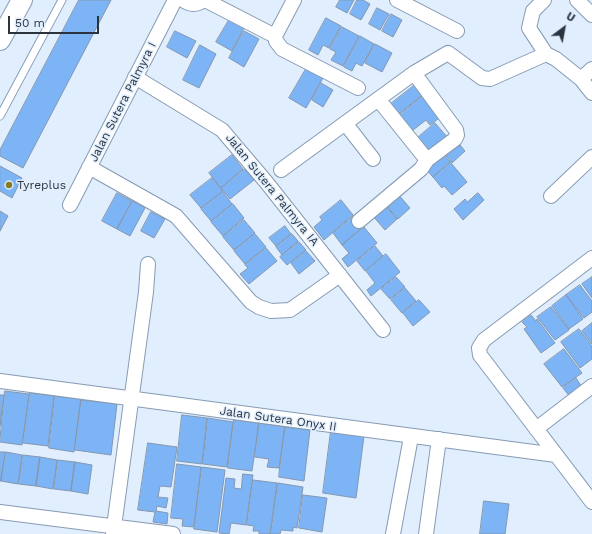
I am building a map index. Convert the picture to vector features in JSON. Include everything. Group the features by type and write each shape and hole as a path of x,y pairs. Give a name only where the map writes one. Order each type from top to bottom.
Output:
{"main road":[{"path":"0,40 22,0"}],"street":[{"name":"Jalan Sutera Palmyra I","path":"70,204 176,0"},
{"path":"183,0 192,4 205,0 275,36"},
{"path":"294,0 275,36 276,41 282,49 358,88"},
{"path":"397,0 456,31"},
{"path":"544,0 533,11 529,28 546,54 588,73 592,93"},
{"path":"577,0 592,15"},
{"path":"280,170 414,73 448,53 482,78 490,79 546,54"},
{"path":"359,221 421,169 428,160 457,136 456,130 414,73"},
{"name":"Jalan Sutera Palmyra IA","path":"136,78 222,130 340,274 383,330"},
{"path":"378,99 428,160"},
{"path":"345,122 372,159"},
{"path":"551,196 592,158"},
{"path":"89,167 176,216 251,302 259,307 271,311 290,310 340,274"},
{"path":"592,258 484,340 479,348 480,355 592,502"},
{"path":"113,530 132,399 146,292 148,264"},
{"name":"Jalan Sutera Onyx II","path":"0,381 410,437 556,455"},
{"path":"536,429 592,386"},
{"path":"394,534 410,437"},
{"path":"426,534 439,440"},
{"path":"0,512 113,530 173,534"}],"lane":[{"path":"0,116 62,0"}],"building":[{"path":"79,0 111,0 23,168 0,156 0,150"},
{"path":"340,0 354,0 347,13 336,7"},
{"path":"357,0 363,0 370,4 361,20 350,14"},
{"path":"377,8 389,14 380,30 369,24"},
{"path":"391,14 402,20 393,37 382,31"},
{"path":"326,18 341,26 329,48 323,45 318,55 309,50"},
{"path":"229,20 244,28 232,51 216,42"},
{"path":"342,27 359,36 343,66 331,60 336,52 330,49"},
{"path":"175,31 196,41 187,58 167,47"},
{"path":"244,31 259,39 244,67 229,58"},
{"path":"360,36 374,44 362,66 356,63 352,71 344,67"},
{"path":"375,44 392,53 382,72 365,63"},
{"path":"200,45 216,54 199,88 183,80"},
{"path":"306,69 323,78 306,108 289,98"},
{"path":"321,83 333,90 323,107 312,100"},
{"path":"416,84 424,94 396,116 388,106"},
{"path":"425,94 442,116 430,125 426,120 408,134 396,118"},
{"path":"435,123 448,138 428,156 415,140"},
{"path":"456,140 465,151 452,163 442,151"},
{"path":"441,152 450,162 433,177 424,167"},
{"path":"232,155 243,169 221,188 209,173"},
{"path":"451,163 467,182 452,195 444,186 442,188 433,177"},
{"name":"Tyreplus","path":"0,166 22,178 12,198 0,191"},
{"path":"245,169 254,180 230,199 221,188"},
{"path":"212,178 223,191 201,208 190,195"},
{"path":"223,192 232,204 211,221 201,209"},
{"path":"117,193 132,201 117,229 102,221"},
{"path":"397,193 410,208 398,219 385,204"},
{"path":"478,193 484,200 463,220 454,209 465,199 467,202"},
{"path":"341,200 353,215 324,240 314,227 322,220 320,217"},
{"path":"133,201 145,208 130,236 117,229"},
{"path":"233,204 244,218 223,236 211,222"},
{"path":"384,204 397,219 385,230 372,215"},
{"path":"0,211 8,216 0,231"},
{"path":"151,212 165,219 154,238 141,231"},
{"path":"353,217 362,228 342,245 333,233"},
{"path":"244,220 255,233 234,250 223,237"},
{"path":"285,226 291,234 276,246 269,238"},
{"path":"364,227 377,243 348,267 342,259 349,253 342,245"},
{"path":"255,234 266,247 245,264 234,251"},
{"path":"292,234 298,241 282,255 276,247"},
{"path":"299,242 306,250 287,265 280,257"},
{"path":"375,246 383,256 365,271 357,261"},
{"path":"266,248 277,261 249,284 240,274 248,268 245,265"},
{"path":"306,251 315,261 299,274 291,263"},
{"path":"386,254 400,272 371,296 367,290 375,283 366,271"},
{"path":"396,277 405,287 390,299 381,289"},
{"path":"592,277 592,298 582,284"},
{"path":"580,285 592,301 592,312 584,318 566,295"},
{"path":"405,288 416,301 402,313 391,300"},
{"path":"566,295 583,319 569,329 552,306"},
{"path":"419,300 430,312 413,326 403,313"},
{"path":"551,307 569,330 555,340 537,317"},
{"path":"531,315 536,321 537,319 555,343 541,353 524,329 527,327 522,322"},
{"path":"592,323 592,344 582,331"},
{"path":"579,329 592,346 592,359 580,368 561,342"},
{"path":"564,349 582,373 562,387 544,364"},
{"path":"576,378 583,389 571,398 563,388"},
{"path":"5,391 29,394 22,445 0,442"},
{"path":"30,393 54,396 48,446 23,443"},
{"path":"0,395 4,395 0,426"},
{"path":"55,396 81,399 74,452 49,448"},
{"path":"81,400 117,404 111,455 75,450"},
{"path":"182,415 207,418 202,464 177,461"},
{"path":"208,418 233,422 227,467 203,464"},
{"path":"234,420 259,423 252,471 228,468"},
{"path":"259,423 285,427 279,468 267,467 269,459 255,457"},
{"path":"285,427 310,430 304,481 279,477"},
{"path":"331,431 364,436 356,498 323,493"},
{"path":"148,443 177,447 171,487 160,486 158,497 168,498 166,508 157,506 156,511 168,513 167,524 153,522 155,512 138,510"},
{"path":"0,452 5,452 1,481 0,481"},
{"path":"6,452 22,455 18,484 1,481"},
{"path":"23,455 40,457 36,486 19,484"},
{"path":"40,457 57,460 53,489 36,486"},
{"path":"58,460 75,462 71,491 54,489"},
{"path":"75,462 92,465 88,494 71,491"},
{"path":"177,464 201,467 194,527 182,526 183,519 171,518"},
{"path":"202,467 225,470 217,532 194,529"},
{"path":"243,474 253,475 246,525 231,523 229,534 219,533 226,478 235,479 234,488 241,489"},
{"path":"253,480 277,483 270,534 259,534 259,531 253,531 254,526 247,525"},
{"path":"278,483 303,487 297,528 293,527 293,531 281,530 280,534 271,534"},
{"path":"303,495 327,498 322,532 299,528"},
{"path":"484,501 509,504 505,534 480,534"}],"place":[{"name":"Tyreplus","path":"9,185"}]}
